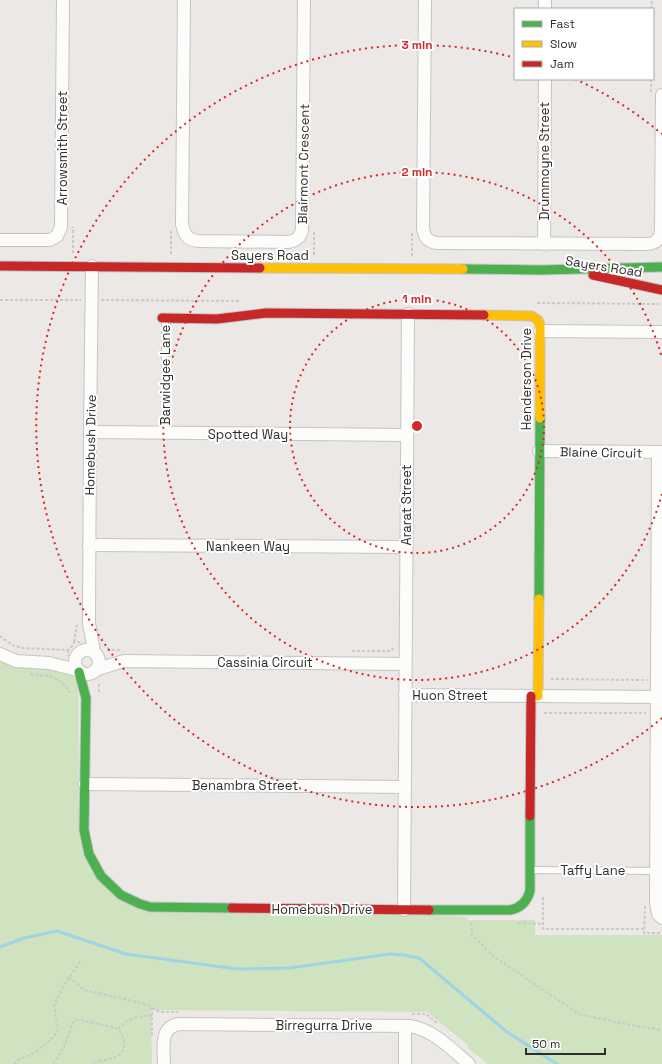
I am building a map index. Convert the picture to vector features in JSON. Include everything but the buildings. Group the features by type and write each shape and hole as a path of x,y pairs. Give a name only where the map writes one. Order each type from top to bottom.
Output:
{"street":[{"name":"Arrowsmith Street","path":"0,240 50,240 56,238 60,229 62,220 63,0"},
{"name":"Blairmont Crescent","path":"184,0 182,224 184,234 190,240 198,241 273,242 293,241 300,235 302,229 304,0"},
{"path":"424,0 423,228 425,236 431,242 648,244 657,241 661,231 656,95"},
{"name":"Drummoyne Street","path":"544,244 545,80"},
{"name":"Sayers Road","path":"0,266 541,270 662,266"},
{"name":"Homebush Drive","path":"92,266 88,623 99,652"},
{"name":"Sayers Road","path":"541,270 591,275 662,290"},
{"name":"Henderson Drive","path":"164,318 217,319 266,314 408,314 528,315 538,320 540,331 538,679 535,696"},
{"name":"Ararat Street","path":"405,695 408,314"},
{"path":"540,331 662,332"},
{"name":"Spotted Way","path":"90,432 407,435"},
{"name":"Blaine Circuit","path":"539,451 660,452"},
{"path":"660,452 657,679 660,697 657,713 656,907 658,914 662,918"},
{"name":"Nankeen Way","path":"89,545 406,548"},
{"name":"Homebush Drive","path":"75,652 88,623"},
{"path":"0,654 16,661 49,663 87,675 97,674 99,652 88,650 75,652 49,663"},
{"path":"75,652 74,663 78,671"},
{"name":"Cassinia Circuit","path":"99,652 124,661 405,664"},
{"name":"Cassinia Circuit","path":"97,674 124,661"},
{"name":"Homebush Drive","path":"78,671 86,698 85,838 93,862 101,876 113,888 130,900 150,907 166,908 515,910 524,905 529,897 531,870 531,713 535,696"},
{"name":"Homebush Drive","path":"86,698 97,674"},
{"name":"Huon Street","path":"404,910 405,695 660,697"},
{"name":"Benambra Street","path":"85,784 405,787"},
{"name":"Birregurra Drive","path":"164,1064 165,1033 175,1024 415,1027 433,1035 469,1064"},
{"path":"405,1026 405,1064"}],"lane":[{"name":"Barwidgee Lane","path":"164,318 165,433"},
{"name":"Taffy Lane","path":"531,870 656,871"}],"path":[{"path":"651,80 656,95"},
{"path":"0,636 12,645 23,648 75,652"},
{"path":"352,651 391,651 394,649 394,641"},
{"path":"99,652 128,650"},
{"path":"27,674 51,676 58,679 64,684 71,697"},
{"path":"97,674 99,697"},
{"path":"538,679 657,679"},
{"path":"64,684 67,681"},
{"path":"531,713 657,713"},
{"path":"543,916 543,929 644,930"},
{"path":"474,923 471,922 472,935 493,956 579,1014 630,1026 662,1030"},
{"path":"517,923 543,924"},
{"path":"14,1064 18,1060 34,1053 54,1037 58,1029 54,1004 81,960"},
{"path":"69,978 84,990 133,1001 148,1005 152,1008 152,1016 132,1018 118,1029"},
{"path":"53,1064 63,1049 72,1025 76,1020 118,1029 122,1034 124,1042 121,1051 111,1059 96,1061 92,1064"}],"green space":[{"path":"0,660 18,667 46,668 71,673 78,683 79,830 117,899 467,917 468,920 535,920 535,935 662,935 662,1064 488,1064 468,1048 468,1045 427,1012 151,1010 152,1064 0,1064"}],"waterway":[{"path":"0,947 24,938 57,931 126,954 237,969 290,968 390,954 419,958 507,1032 557,1064"}],"traffic: fast":[{"path":"463,269 541,270 662,267"},
{"path":"539,599 540,418"},
{"path":"79,672 86,698 84,830 89,854 101,876 121,895 150,907 232,908"},
{"path":"429,910 510,910 523,904 530,891 530,816"}],"traffic: slow":[{"path":"260,268 463,269"},
{"path":"484,315 532,316 538,320 540,325 540,418"},
{"path":"538,696 539,599"}],"traffic: jam":[{"path":"0,266 260,268"},
{"path":"593,275 662,290"},
{"path":"162,318 217,319 266,313 484,315"},
{"path":"530,816 531,696"},
{"path":"232,908 429,910"}]}
